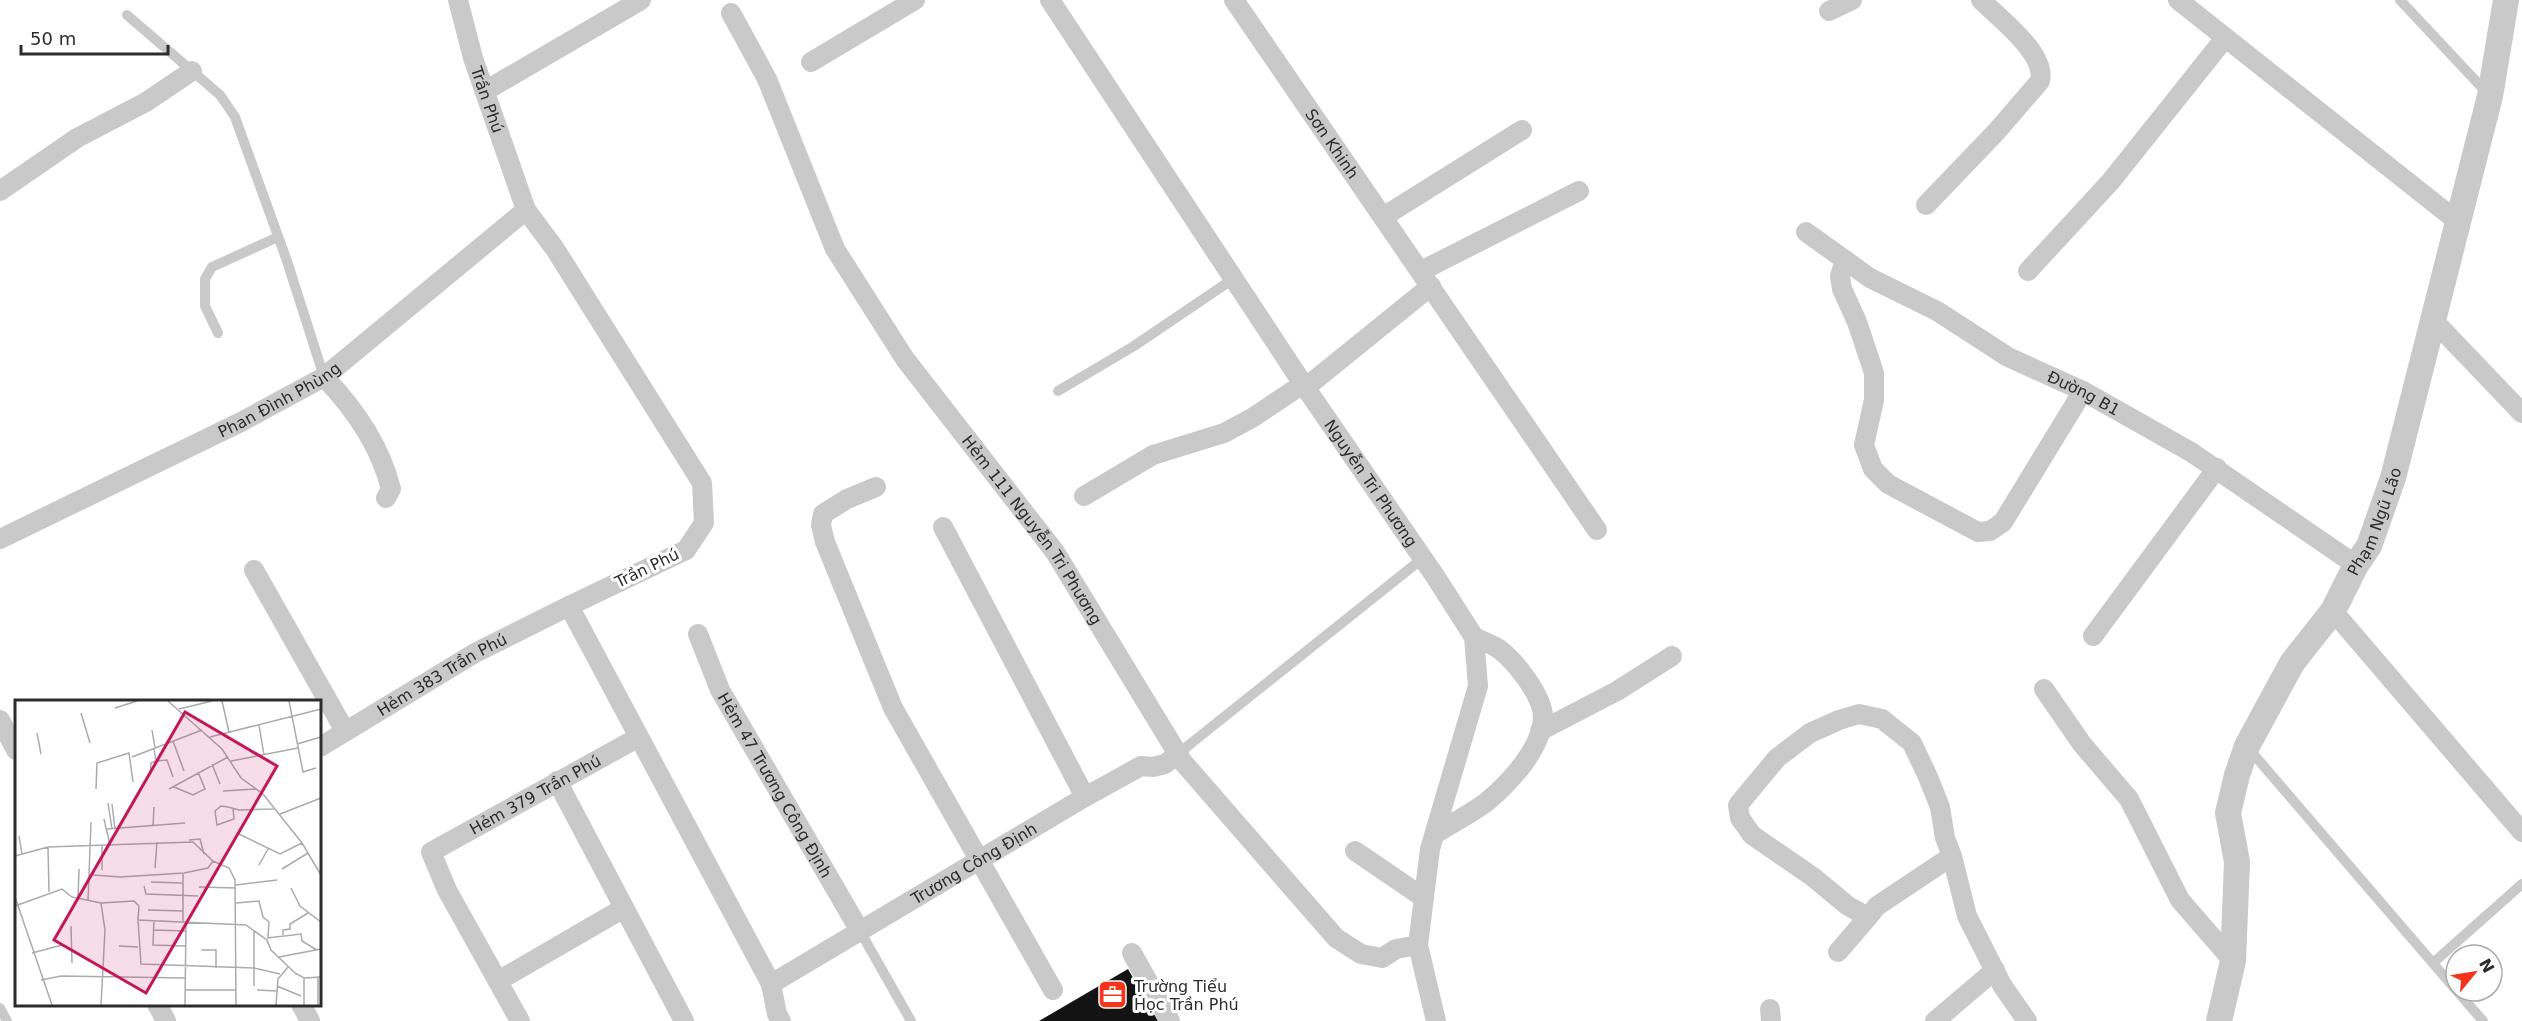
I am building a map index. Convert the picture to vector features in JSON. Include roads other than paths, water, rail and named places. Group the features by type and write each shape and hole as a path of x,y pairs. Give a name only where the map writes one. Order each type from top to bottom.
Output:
{"street":[{"path":"485,91 641,0"},
{"path":"811,62 915,0"},
{"name":"Sơn Khinh","path":"1234,0 1598,530"},
{"path":"1829,11 1852,0"},
{"path":"1926,205 1997,131 2040,81 2042,75 2037,58 1981,0"},
{"path":"2178,0 2457,221"},
{"name":"Phạm Ngũ Lão","path":"2219,1021 2233,961 2237,862 2228,813 2247,746 2292,663 2332,611 2356,565 2369,546 2393,478 2490,96 2506,0"},
{"name":"Trần Phú","path":"459,1 485,91 526,210 555,249 702,483 704,523 686,550 569,606"},
{"name":"Nguyễn Tri Phương","path":"1059,4 1233,279 1423,558 1474,637 1478,686 1430,849 1418,945 1436,1021"},
{"name":"Hẻm 111 Nguyễn Tri Phương","path":"731,13 767,79 835,249 905,359 1055,552 1182,760 1336,938 1360,954 1382,958 1396,949 1418,945"},
{"path":"2028,271 2112,181 2225,38"},
{"path":"0,191 77,138 146,102 192,70"},
{"path":"1383,217 1522,130"},
{"path":"1084,496 1154,455 1224,433 1304,386 1426,279 1579,191"},
{"name":"Phan Đình Phùng","path":"0,539 241,422 324,377 526,210"},
{"name":"Đường B1","path":"1806,232 1870,278 1937,311 2008,357 2083,391 2217,468 2356,565"},
{"path":"1845,260 1840,276 1842,289 1863,338 1874,373 1874,400 1864,445 1873,469 1888,484 1978,532 1990,531 2003,522 2083,391"},
{"path":"2432,319 2522,413"},
{"path":"324,377 348,402 377,448 390,489 386,498"},
{"path":"2093,636 2217,468"},
{"path":"876,488 847,499 823,514 821,525 825,543 893,708 1053,990"},
{"path":"943,526 1085,796"},
{"path":"254,570 345,731"},
{"path":"569,606 771,984 774,1019"},
{"name":"Hẻm 383 Trần Phú","path":"321,746 475,653 569,606"},
{"path":"2332,611 2522,832"},
{"name":"Hẻm 47 Trương Công Định","path":"698,634 720,690 860,931"},
{"path":"1435,834 1488,801 1505,785 1532,749 1540,731 1543,716 1538,700 1527,680 1498,649 1474,637"},
{"path":"1540,731 1617,691 1672,656"},
{"path":"2044,689 2082,744 2129,799 2180,900 2233,961"},
{"path":"1868,917 1848,906 1813,877 1752,835 1740,819 1738,806 1777,758 1810,733 1859,714 1882,719 1912,743 1940,807 1945,838 1952,856 1966,916 1995,970 2027,1021"},
{"path":"0,720 15,748"},
{"name":"Hẻm 379 Trần Phú","path":"498,981 447,890 431,852 639,737"},
{"name":"Trương Công Định","path":"771,984 1085,796 1141,766 1154,767 1165,764 1179,753"},
{"path":"557,781 684,1021"},
{"path":"1355,851 1424,898"},
{"path":"1838,952 1877,906 1952,856"},
{"path":"520,1021 498,981 624,908"},
{"path":"1131,953 1170,1021"},
{"path":"1935,1021 1995,970"},
{"path":"158,1006 166,1021"},
{"path":"302,1006 310,1021"}],"lane":[{"path":"2400,0 2490,96"},
{"path":"127,15 220,95 235,117 278,237 324,377"},
{"path":"218,333 205,306 205,279 212,267 278,237"},
{"path":"1058,391 1134,346 1233,279"},
{"path":"1179,753 1423,558"},
{"path":"2247,746 2444,976"},
{"path":"2433,963 2522,884"},
{"path":"860,931 911,1021"},
{"path":"2467,1003 2483,1021"},
{"path":"0,1008 7,1021"}],"place":[{"name":"Trường Tiểu Học Trần Phú","path":"1113,995"}]}
